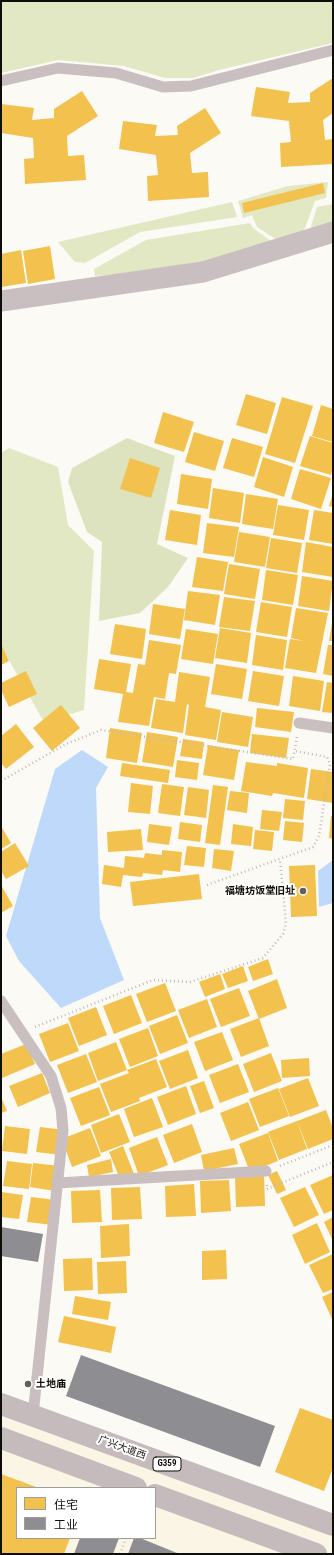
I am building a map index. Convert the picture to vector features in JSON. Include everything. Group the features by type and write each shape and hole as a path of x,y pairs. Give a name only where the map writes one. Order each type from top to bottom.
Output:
{"highway":[{"name":"广兴大道西","path":"1,1404 333,1525"},
{"path":"1,1438 133,1487"},
{"path":"156,1495 316,1554"}],"street":[{"path":"1,301 203,272 333,232"}],"lane":[{"path":"1,81 58,68 116,73 163,87 191,86 333,50"},
{"path":"299,723 333,728"},
{"path":"1,1001 51,1076 61,1108 63,1131 33,1415"},
{"path":"57,1183 266,1171"}],"path":[{"path":"1,781 66,744 101,730 293,759 299,723"},
{"path":"207,885 313,847 319,836 330,764 328,757 295,751"},
{"path":"23,1034 38,1025 153,980 190,982 263,958 283,934 286,924 280,859"},
{"path":"333,1145 266,1171 267,1189 333,1162"},
{"path":"120,1554 126,1539"}],"shaded area":[{"path":"1,1404 333,1525 333,1554 1,1554"}],"green space":[{"path":"1,1 333,1 333,43 219,70 193,78 165,78 124,66 58,60 1,73"},
{"path":"328,182 326,198 315,201 303,233 277,240 257,227 252,215 243,218 238,201 288,186"},
{"path":"232,202 237,217 140,232 85,263 75,262 58,242"},
{"path":"333,204 333,224 309,233 317,207"},
{"path":"250,223 253,228 271,241 187,268 95,276 94,269 146,240"},
{"path":"127,438 175,456 157,544 188,558 168,587 140,613 99,621 102,542 87,532 68,482 72,468"},
{"path":"9,448 58,467 68,525 94,551 84,710 44,722 1,646 1,453"}],"water":[{"path":"82,750 108,767 96,788 100,918 124,980 61,1008 19,961 6,936 55,769"},
{"path":"333,860 333,903 319,907 318,871"}],"building: 住宅":[{"path":"333,78 333,113 323,120 325,140 333,139 333,164 281,167 280,143 291,142 289,121 251,116 256,87 290,92 288,103 310,102 310,93"},
{"path":"82,91 98,116 67,136 68,156 84,155 86,180 25,184 24,159 34,158 33,138 1,133 1,104 34,108 32,120 54,118 54,109"},
{"path":"205,108 221,133 190,153 192,173 208,172 209,197 148,201 147,176 158,175 156,155 119,149 123,121 157,125 155,136 178,135 177,126"},
{"path":"323,183 325,193 244,213 242,203"},
{"path":"50,246 55,279 28,284 23,251"},
{"path":"21,250 26,283 1,287 1,254"},
{"path":"246,394 276,403 267,434 236,425"},
{"path":"282,397 313,406 295,463 265,454"},
{"path":"321,405 333,409 333,442 312,436"},
{"path":"163,412 194,422 184,452 154,443"},
{"path":"194,432 224,441 215,471 185,462"},
{"path":"310,436 333,443 333,468 331,475 300,466"},
{"path":"232,438 263,447 254,477 223,468"},
{"path":"263,457 293,467 284,497 254,487"},
{"path":"130,458 160,468 151,498 120,489"},
{"path":"300,469 331,478 321,509 291,499"},
{"path":"181,474 212,479 208,509 177,504"},
{"path":"213,488 244,493 240,523 209,518"},
{"path":"333,493 333,507 329,506"},
{"path":"246,494 278,499 273,529 242,524"},
{"path":"278,505 309,510 304,540 273,535"},
{"path":"170,510 201,515 197,545 165,540"},
{"path":"314,510 333,513 333,544 309,540"},
{"path":"207,523 239,527 234,557 203,553"},
{"path":"239,532 270,537 265,567 234,562"},
{"path":"271,538 302,543 297,573 266,568"},
{"path":"306,542 333,547 333,577 302,572"},
{"path":"197,557 228,562 223,591 192,587"},
{"path":"229,564 260,569 255,599 224,594"},
{"path":"266,570 298,575 293,605 262,600"},
{"path":"302,576 333,581 329,611 298,606"},
{"path":"188,591 220,595 215,625 184,620"},
{"path":"224,597 255,601 250,631 219,627"},
{"path":"261,602 292,607 287,637 256,632"},
{"path":"153,604 185,609 180,639 149,634"},
{"path":"296,608 328,613 316,673 285,668 290,639 304,641 291,638"},
{"path":"332,623 333,641 329,641"},
{"path":"115,624 146,629 142,659 110,654"},
{"path":"220,628 251,633 247,663 215,658"},
{"path":"186,629 218,634 213,664 181,659"},
{"path":"256,635 287,640 283,670 252,665"},
{"path":"149,640 181,645 176,674 169,673 165,699 154,697 149,726 118,722 123,694 94,689 99,659 131,664 126,692 133,693 138,664 145,665"},
{"path":"1,644 9,661 1,665"},
{"path":"328,645 333,645 333,676 323,674"},
{"path":"216,664 247,669 242,699 211,694"},
{"path":"26,671 37,694 9,707 1,690 1,683"},
{"path":"253,671 284,676 279,706 248,701"},
{"path":"179,672 210,677 205,707 221,710 216,740 185,735 189,705 187,704 183,733 151,728 156,699 175,702"},
{"path":"293,676 324,681 320,711 289,706"},
{"path":"327,682 333,683 333,713 322,712"},
{"path":"61,705 80,728 52,751 33,728"},
{"path":"257,708 294,712 291,732 255,727"},
{"path":"222,712 253,717 248,747 217,742"},
{"path":"16,724 34,747 6,769 1,763 1,736"},
{"path":"110,728 142,733 137,763 106,758"},
{"path":"147,732 178,737 173,767 142,762"},
{"path":"252,734 289,738 286,758 250,753"},
{"path":"183,739 204,742 202,759 180,756"},
{"path":"208,745 239,750 234,780 203,775"},
{"path":"177,760 199,763 197,780 175,777"},
{"path":"246,762 277,766 277,763 308,768 304,798 273,793 272,796 241,791"},
{"path":"122,763 170,770 168,783 120,776"},
{"path":"311,769 333,772 333,803 307,799"},
{"path":"131,783 153,786 150,814 128,812"},
{"path":"162,784 184,787 180,816 158,813"},
{"path":"213,785 228,787 220,845 205,843"},
{"path":"188,787 209,790 206,818 184,815"},
{"path":"230,791 249,793 247,813 227,810"},
{"path":"285,799 305,801 303,820 283,818"},
{"path":"262,810 282,812 279,831 260,829"},
{"path":"331,816 333,816 333,839 329,838"},
{"path":"285,821 304,823 302,842 283,840"},
{"path":"180,822 202,825 200,842 178,839"},
{"path":"149,824 172,827 169,845 147,842"},
{"path":"233,824 253,827 251,846 231,844"},
{"path":"1,826 11,843 1,849"},
{"path":"141,829 143,850 108,852 107,832"},
{"path":"255,830 274,832 272,851 253,849"},
{"path":"15,843 29,866 6,879 1,871 1,852"},
{"path":"187,846 206,848 204,867 184,865"},
{"path":"214,849 234,851 231,871 212,868"},
{"path":"162,850 182,852 180,872 163,870 162,875 143,873 142,877 123,875 121,887 102,884 104,865 124,868 125,856 144,858 145,853 162,855"},
{"name":"福塘坊饭堂旧址","path":"315,865 317,916 291,917 289,866"},
{"path":"199,874 202,899 133,906 130,882"},
{"path":"1,885 13,906 1,913"},
{"path":"268,959 273,974 253,981 248,967"},
{"path":"243,966 248,981 228,988 222,974"},
{"path":"220,974 225,989 205,997 199,982"},
{"path":"277,979 287,1008 259,1019 248,991"},
{"path":"165,983 176,1011 147,1022 136,994"},
{"path":"239,988 250,1016 221,1027 210,999"},
{"path":"131,995 142,1023 114,1034 103,1006"},
{"path":"207,999 217,1027 189,1038 178,1010"},
{"path":"96,1007 107,1035 79,1046 68,1018"},
{"path":"177,1015 188,1043 160,1054 149,1026"},
{"path":"259,1018 269,1046 241,1057 230,1029"},
{"path":"68,1023 79,1051 50,1062 39,1034"},
{"path":"148,1028 158,1056 130,1067 119,1039"},
{"path":"222,1032 233,1060 205,1071 194,1042"},
{"path":"116,1042 127,1070 98,1081 88,1053"},
{"path":"26,1044 35,1064 2,1078 1,1054"},
{"path":"188,1050 198,1078 170,1089 159,1061"},
{"path":"271,1053 282,1081 254,1092 243,1064"},
{"path":"86,1054 97,1082 68,1093 57,1065"},
{"path":"309,1058 310,1076 282,1078 281,1060"},
{"path":"156,1059 167,1087 139,1098 140,1101 111,1112 100,1084 129,1073 127,1070"},
{"path":"238,1064 249,1092 220,1103 209,1075"},
{"path":"42,1073 50,1093 18,1107 9,1086"},
{"path":"308,1078 319,1106 290,1117 279,1089"},
{"path":"204,1081 214,1108 200,1113 190,1086"},
{"path":"186,1086 196,1114 168,1125 157,1097"},
{"path":"99,1087 110,1115 81,1126 70,1098"},
{"path":"278,1088 289,1116 260,1127 249,1099"},
{"path":"1,1097 7,1111 1,1113"},
{"path":"152,1098 163,1127 134,1137 124,1109"},
{"path":"248,1102 259,1130 231,1141 220,1113"},
{"path":"326,1110 333,1128 333,1139 308,1149 297,1121"},
{"path":"119,1114 130,1142 101,1153 91,1125"},
{"path":"297,1121 307,1149 279,1160 268,1132"},
{"path":"192,1124 202,1152 174,1163 163,1135"},
{"path":"5,1126 30,1129 27,1154 2,1151"},
{"path":"40,1127 65,1130 64,1138 90,1128 101,1156 72,1167 63,1142 61,1155 36,1152"},
{"path":"268,1133 278,1161 250,1172 239,1144"},
{"path":"157,1137 168,1165 139,1176 129,1148"},
{"path":"123,1146 134,1174 120,1179 109,1152"},
{"path":"234,1148 238,1164 204,1171 201,1155"},
{"path":"111,1159 113,1172 89,1177 87,1165"},
{"path":"7,1161 32,1164 29,1189 3,1186"},
{"path":"33,1163 59,1166 55,1191 30,1187"},
{"path":"277,1171 286,1190 277,1194 268,1175"},
{"path":"264,1174 265,1206 236,1207 235,1175"},
{"path":"333,1175 333,1210 324,1214 310,1185"},
{"path":"229,1180 231,1211 201,1213 200,1181"},
{"path":"194,1184 196,1216 166,1217 165,1186"},
{"path":"140,1187 142,1219 112,1220 111,1188"},
{"path":"305,1187 319,1215 294,1227 280,1198"},
{"path":"100,1190 102,1222 72,1223 71,1191"},
{"path":"1,1192 23,1195 19,1219 1,1217"},
{"path":"31,1197 56,1200 53,1225 27,1222"},
{"path":"333,1217 333,1241 324,1222"},
{"path":"317,1223 330,1252 305,1264 292,1235"},
{"path":"129,1224 130,1256 101,1258 100,1226"},
{"path":"226,1250 227,1279 202,1280 202,1251"},
{"path":"333,1254 333,1289 323,1293 309,1265"},
{"path":"92,1258 93,1290 64,1291 63,1259"},
{"path":"126,1261 127,1293 98,1294 97,1262"},
{"path":"333,1292 333,1321 322,1297"},
{"path":"75,1296 111,1302 108,1320 72,1314"},
{"path":"64,1316 116,1327 111,1353 58,1342"},
{"path":"300,1408 333,1420 333,1468 324,1491 275,1472"},
{"path":"1,1474 36,1487 16,1487 16,1539 70,1539 64,1554 1,1554"}],"building: 工业":[{"path":"1,1227 43,1234 38,1262 1,1256"},
{"path":"81,1355 275,1426 260,1467 66,1396"},
{"path":"80,1539 119,1539 113,1554 74,1554"},
{"path":"134,1539 142,1539 177,1553 177,1554 128,1554"}],"place":[{"name":"福塘坊饭堂旧址","path":"303,891"},
{"name":"土地庙","path":"28,1384"}]}
